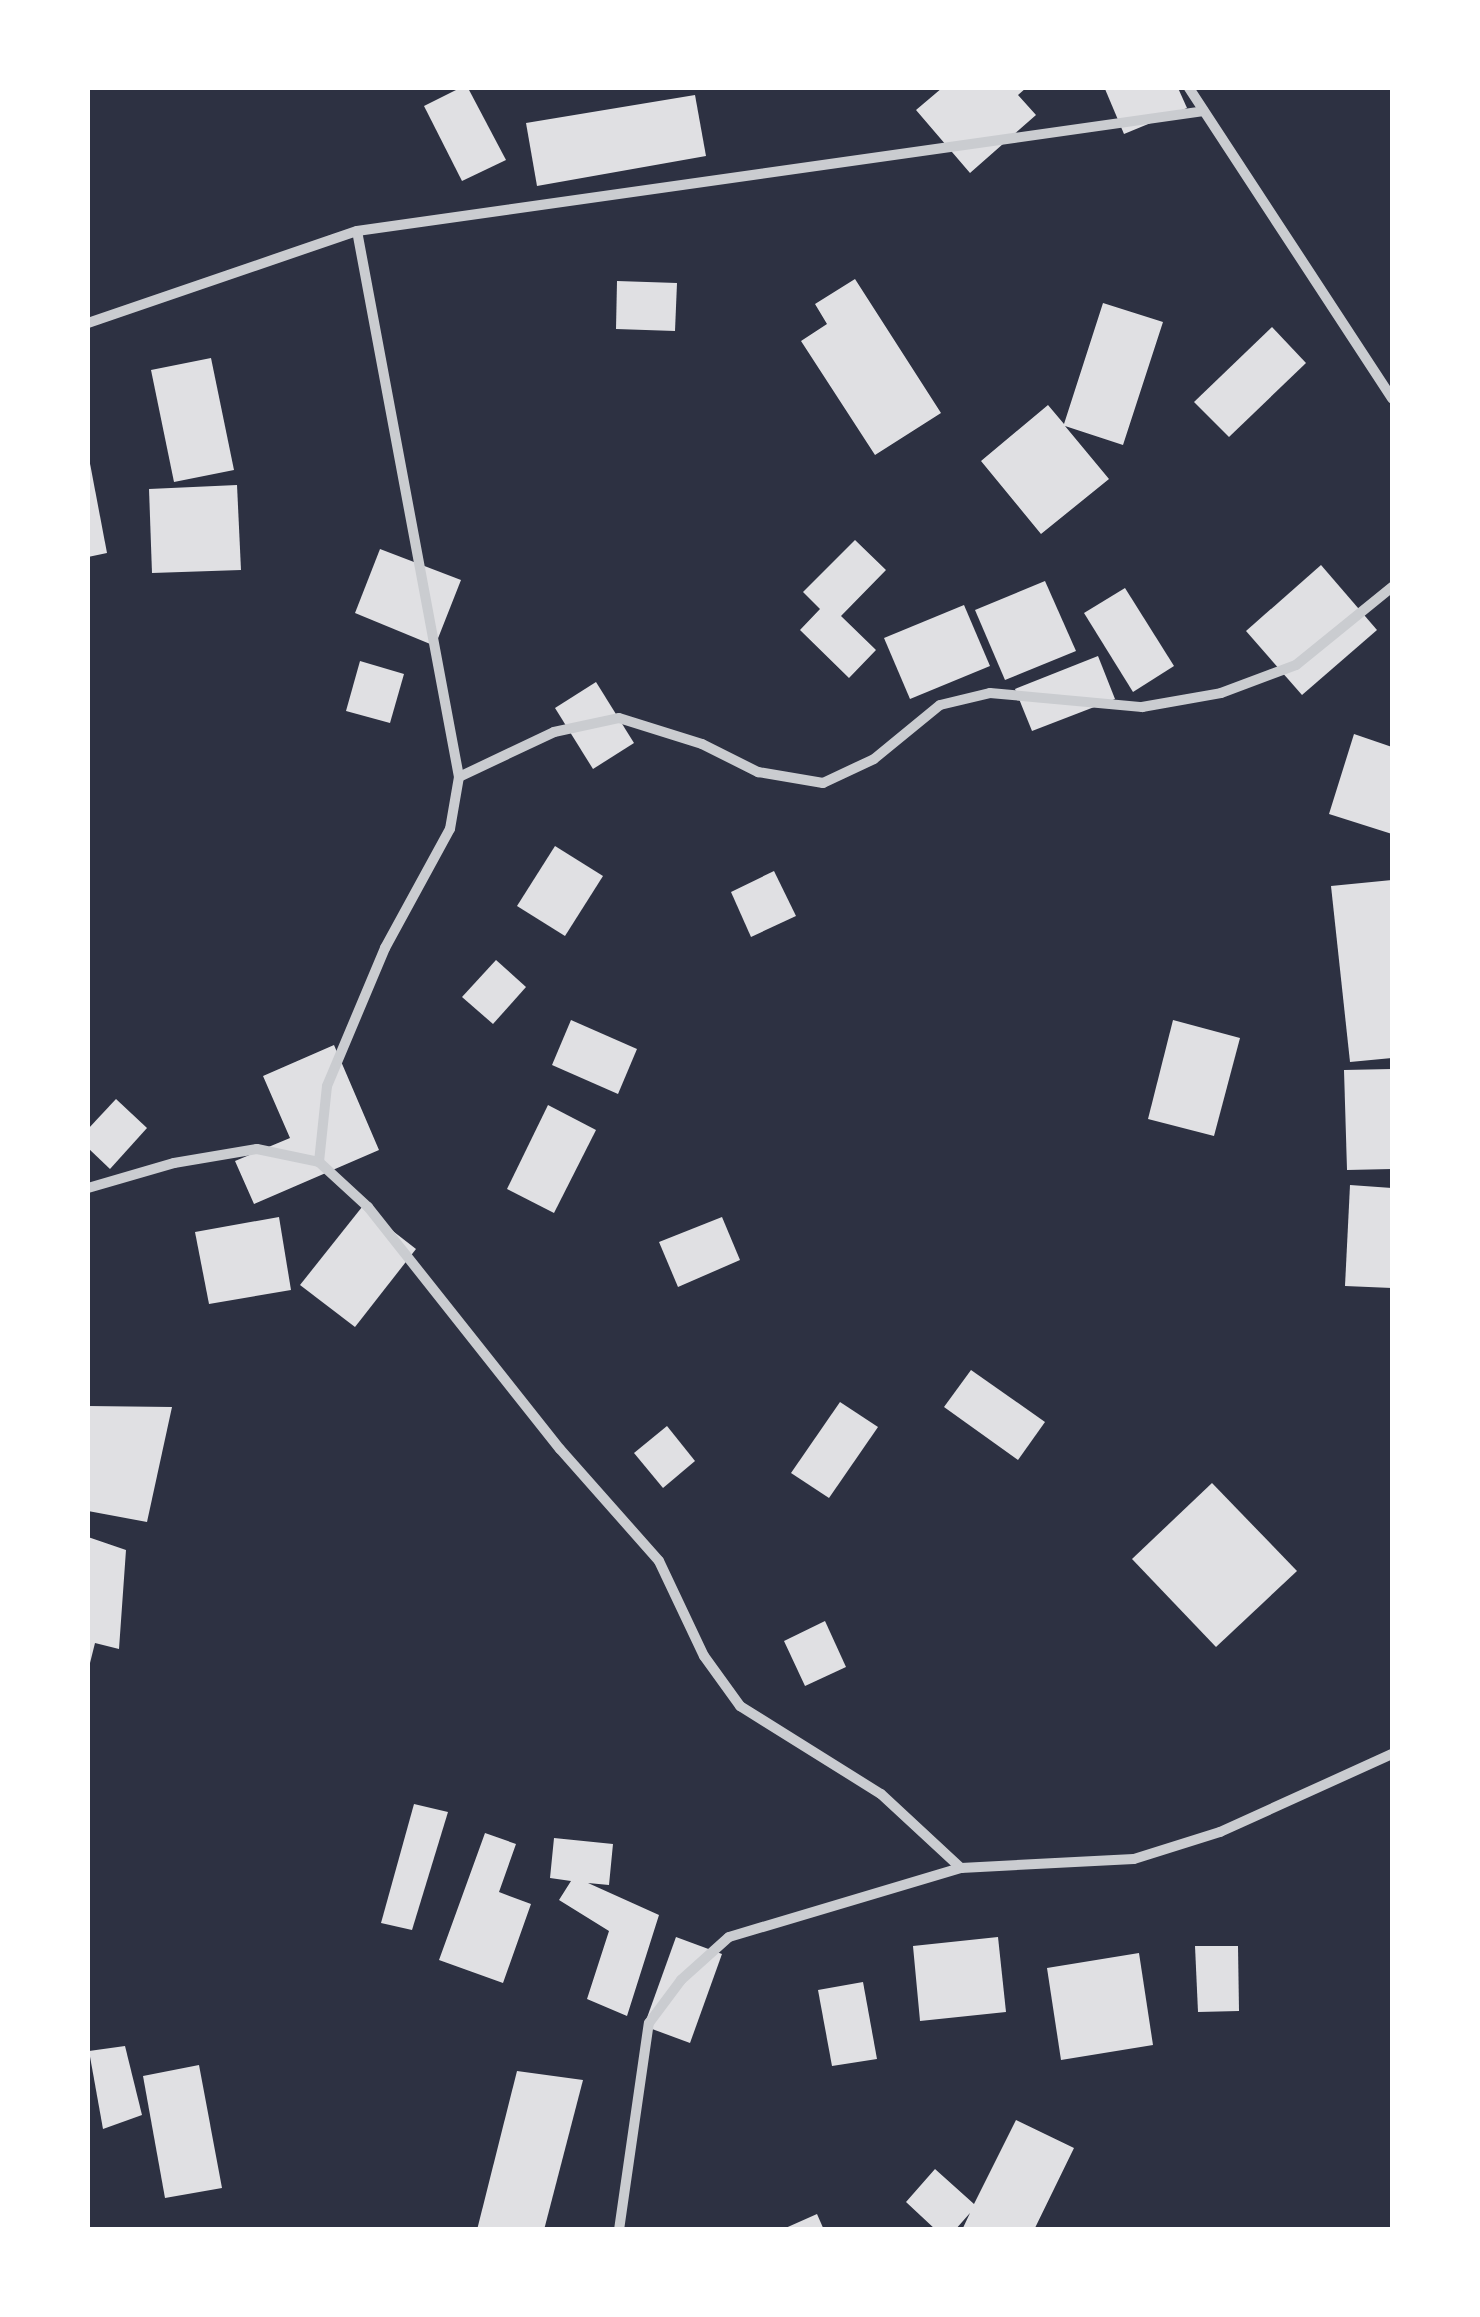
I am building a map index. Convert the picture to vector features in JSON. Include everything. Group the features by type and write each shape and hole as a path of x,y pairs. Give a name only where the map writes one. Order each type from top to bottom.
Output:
{"street":[{"path":"1190,88 1380,371 1392,398"},
{"path":"88,323 357,231 1204,111"},
{"path":"319,1162 327,1086 386,948 450,829 459,777 357,231"},
{"path":"1380,371 1392,369"},
{"path":"459,777 554,732 620,718 702,744 758,772 822,783 874,759 940,706 990,693 1142,707 1222,693 1296,666 1392,587"},
{"path":"88,1188 174,1163 257,1149 319,1162 368,1206 560,1449 659,1561 704,1656 740,1706 881,1794 961,1868"},
{"path":"619,2230 650,2022 681,1980 729,1937 961,1868 1134,1859 1220,1832 1392,1754"}],"building":[{"path":"460,88 468,88 506,160 462,181 424,106"},
{"path":"942,88 1026,88 1018,95 1036,115 970,173 916,110"},
{"path":"1178,88 1187,108 1124,134 1105,89"},
{"path":"695,95 706,156 537,186 526,123"},
{"path":"855,279 941,413 875,455 801,341 827,324 815,304"},
{"path":"617,281 677,283 675,331 616,329"},
{"path":"1103,303 1163,322 1123,445 1065,426 1109,479 1041,534 981,461 1048,405 1064,424"},
{"path":"1272,327 1306,363 1229,437 1194,402"},
{"path":"211,358 234,470 174,482 151,370"},
{"path":"88,453 107,553 88,557"},
{"path":"237,485 241,570 152,573 149,489"},
{"path":"855,540 886,570 841,616 876,650 849,678 800,630 820,609 803,592"},
{"path":"380,549 461,580 435,646 355,613"},
{"path":"1321,565 1377,630 1302,695 1246,631"},
{"path":"1045,581 1076,651 1005,680 975,610"},
{"path":"1125,588 1174,666 1133,692 1084,613"},
{"path":"964,605 990,666 910,699 884,638"},
{"path":"1098,656 1115,699 1032,731 1015,689"},
{"path":"360,661 404,674 390,723 346,711"},
{"path":"596,682 634,743 593,769 555,708"},
{"path":"1354,734 1392,747 1392,834 1329,814"},
{"path":"555,846 603,876 565,936 517,906"},
{"path":"774,871 796,916 751,937 731,892"},
{"path":"1392,880 1392,1058 1350,1062 1331,886"},
{"path":"496,960 526,987 493,1024 462,997"},
{"path":"571,1020 637,1049 618,1094 552,1065"},
{"path":"1173,1020 1240,1038 1214,1136 1148,1119"},
{"path":"334,1045 379,1150 254,1204 235,1161 290,1138 263,1076"},
{"path":"1392,1069 1392,1169 1347,1170 1344,1070"},
{"path":"116,1099 147,1128 110,1169 88,1148 88,1129"},
{"path":"548,1105 596,1130 554,1213 507,1189"},
{"path":"1350,1185 1392,1188 1392,1288 1345,1286"},
{"path":"362,1207 416,1249 355,1327 300,1285"},
{"path":"279,1217 291,1290 209,1304 195,1232"},
{"path":"722,1217 740,1260 678,1287 659,1242"},
{"path":"971,1370 1045,1422 1018,1460 944,1407"},
{"path":"840,1402 878,1427 829,1498 791,1473"},
{"path":"88,1406 172,1407 147,1522 88,1511"},
{"path":"667,1426 695,1461 663,1488 634,1453"},
{"path":"1212,1483 1297,1571 1216,1647 1132,1559"},
{"path":"88,1537 126,1550 119,1649 95,1643 89,1667"},
{"path":"825,1621 846,1667 805,1686 784,1641"},
{"path":"414,1804 448,1812 412,1930 381,1923"},
{"path":"485,1833 516,1844 499,1892 531,1904 503,1983 439,1960"},
{"path":"554,1838 613,1844 609,1885 588,1883 659,1915 627,2016 587,1999 609,1931 559,1900 571,1881 550,1878"},
{"path":"676,1937 722,1954 690,2043 644,2026"},
{"path":"998,1937 1006,2012 920,2021 913,1946"},
{"path":"1195,1946 1238,1946 1239,2011 1198,2012"},
{"path":"1139,1953 1153,2045 1061,2060 1047,1968"},
{"path":"863,1982 877,2059 832,2066 818,1990"},
{"path":"125,2046 142,2115 103,2129 89,2051"},
{"path":"199,2065 222,2188 165,2198 143,2076"},
{"path":"517,2071 583,2080 544,2230 477,2230"},
{"path":"1016,2120 1074,2148 1034,2230 962,2230 970,2213 955,2230 936,2230 906,2202 935,2169 974,2204"},
{"path":"817,2214 824,2230 781,2230"}]}
